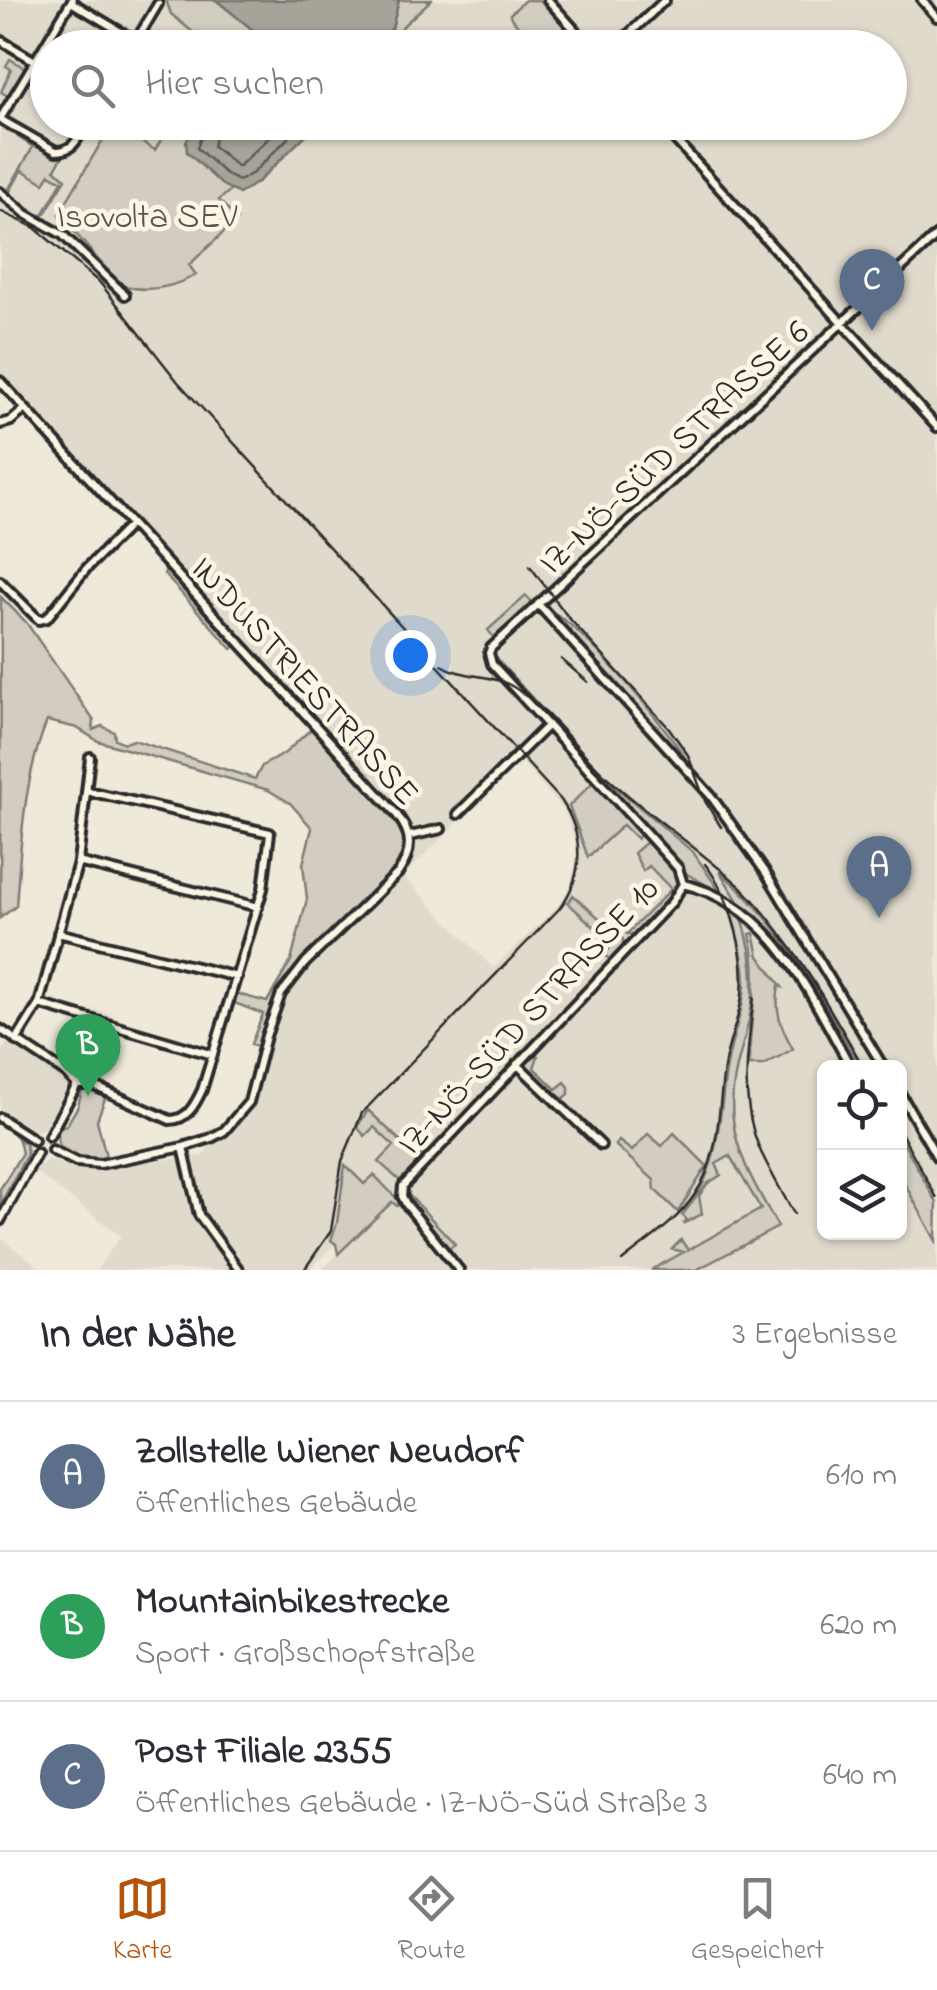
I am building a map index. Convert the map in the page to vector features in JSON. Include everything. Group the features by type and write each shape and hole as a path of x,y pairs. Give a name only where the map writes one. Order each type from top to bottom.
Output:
{"street":[{"path":"548,0 576,30"},
{"path":"634,30 666,0"},
{"path":"922,0 937,17"},
{"path":"55,30 72,1 114,30"},
{"path":"142,30 158,4"},
{"path":"0,40 30,58"},
{"path":"30,72 0,119 30,136"},
{"path":"37,140 56,151 65,151 77,140"},
{"path":"675,140 937,427"},
{"path":"0,192 26,214 63,235 125,295"},
{"name":"IZ-NÖ-SÜD STRASSE 6","path":"548,725 492,664 488,653 937,234"},
{"name":"INDUSTRIESTRASSE","path":"0,381 370,785 410,836 406,861 398,872 306,962 281,994 256,1082 243,1111 212,1138 183,1146 88,1165 52,1150"},
{"path":"0,424 11,421 25,409"},
{"path":"0,581 39,620 47,618 131,524"},
{"path":"538,604 698,780 735,828 879,1060"},
{"path":"458,814 548,725 683,880 725,899 759,924 793,966 847,1060"},
{"path":"16,1041 39,1004 78,862 90,757"},
{"path":"0,1029 66,1073 77,1085 92,1085 170,1120 180,1120 197,1101 214,1055 258,906 270,833 88,790"},
{"path":"410,836 441,829"},
{"path":"78,862 258,906"},
{"name":"IZ-NÖ-SÜD STRASSE 10","path":"460,1270 406,1204 403,1186 672,902 683,880"},
{"path":"58,933 237,977"},
{"path":"39,1004 214,1055"},
{"path":"517,1064 601,1145"},
{"path":"49,1136 77,1085"},
{"path":"907,1106 937,1157"},
{"path":"0,1118 34,1140"},
{"path":"41,1134 49,1136 52,1150 45,1154 37,1152 34,1140 41,1134"},
{"path":"183,1146 199,1215 238,1270"},
{"path":"0,1220 37,1152"}],"shaded area":[{"path":"0,0 937,0 937,1270 322,1270 338,1254 335,1244 309,1270 96,1270 121,1236 34,1171 48,1159 77,1170 102,1170 202,1156 231,1132 256,1101 277,1020 292,988 402,877 395,869 405,845 398,824 0,389","holes":["521,761 565,812 576,844 569,889 558,906 493,968 403,876"]},
{"path":"11,1040 69,1082 67,1097 48,1127 36,1131 0,1114 0,1052"},
{"path":"0,1237 43,1270 0,1270"}],"green space":[{"path":"166,0 216,0 253,30 190,30 171,14"},
{"path":"399,0 431,0 401,30 392,28"},
{"path":"525,0 540,0 568,30 522,30 510,14"},
{"path":"10,59 25,68 8,96 1,92 11,69 6,66"},
{"path":"21,135 57,154 78,149 62,157 55,169 66,179 41,220 38,215 43,215 62,181 50,174 44,183 22,170 9,193 12,196 3,192 7,192 33,147 18,137"},
{"name":"Isovolta SEV","path":"103,140 138,140 155,150 161,140 242,140 267,159 219,200 237,220 189,265 196,275 159,288 139,289 120,285 59,214"},
{"path":"167,569 235,646 232,649 164,574"},
{"path":"526,596 533,603 494,638 488,630"},
{"path":"1,597 26,622 94,721 93,730 102,726 124,743 134,740 255,779 262,766 285,753 312,728 398,824 405,845 401,862 295,967 272,1006 260,1047 251,1044 263,1014 232,1002 234,993 267,1002 291,961 307,899 303,864 312,828 290,803 268,790 98,741 77,728 47,721 28,789 16,906 0,918"},
{"path":"548,610 601,655 643,702 687,761"},
{"path":"494,656 606,779 693,852 721,893 687,874 498,666"},
{"path":"594,781 641,834 637,839 623,825 588,857 569,806"},
{"path":"648,841 674,868 678,884 673,895 635,935 627,934 671,889 649,866 643,871 634,853"},
{"path":"720,872 743,892 782,938 857,1060 851,1060 789,955 755,915 739,903"},
{"path":"573,895 623,939 623,947 611,960 604,955 613,944 568,903"},
{"path":"728,904 740,912 753,979 752,1006 734,1081 735,1134 744,1162 778,1227 696,1270 651,1270 684,1252 672,1249 681,1240 688,1250 761,1209 730,1156 716,1164 721,1175 707,1184 699,1196 702,1214 683,1224 687,1220 682,1215 696,1197 712,1159 729,1055 743,999 743,961"},
{"path":"754,933 759,956 782,987 779,986 778,1011 793,1049 764,1065 749,1065 755,984 750,934"},
{"path":"532,1054 538,1056 534,1068 556,1089 565,1082 569,1087 569,1094 563,1099 525,1067 525,1060"},
{"path":"92,1087 106,1096 97,1120 107,1160 71,1155 59,1145 57,1137 60,1127 67,1125 78,1106 82,1090"},
{"path":"368,1110 415,1155 418,1152 423,1157 400,1181 379,1162 394,1146 374,1127 365,1136 357,1127"},
{"path":"3,1123 26,1144 27,1154 0,1205 0,1189 22,1153 19,1140"},
{"path":"674,1133 707,1166 678,1212 655,1190 654,1180 615,1145 619,1141 632,1151 648,1134 662,1146"},
{"path":"907,1149 937,1203 936,1241 907,1188"},
{"path":"345,1165 364,1184 374,1175 401,1203 397,1206 392,1202 338,1254 331,1240"},
{"path":"424,1167 409,1186 408,1194 455,1244 449,1248 406,1196 406,1187"}],"water":[{"path":"216,0 399,0 391,30 253,30"},
{"path":"301,140 259,181 239,194 221,184 187,152 186,141"}],"railway":[{"path":"0,211 35,228 101,284 178,382 561,800 574,827 577,869 574,883 559,909 362,1113 342,1161 331,1231 304,1270"},
{"path":"530,566 568,617 669,728 688,755 705,801 721,827"},
{"path":"561,659 588,682"},
{"path":"442,665 515,688 552,719 609,779 741,887 793,951 859,1060"},
{"path":"622,1261 688,1204 703,1180 714,1149 725,1059 743,985 736,930 723,894 705,864"},
{"path":"754,997 747,1056 750,1114 761,1152 794,1214"},
{"path":"907,1144 937,1198"}],"place":[{"name":"Post Filiale 2355","path":"872,331"},
{"name":"Zollstelle Wiener Neudorf","path":"879,918"},
{"name":"Mountainbikestrecke","path":"88,1096"}]}
